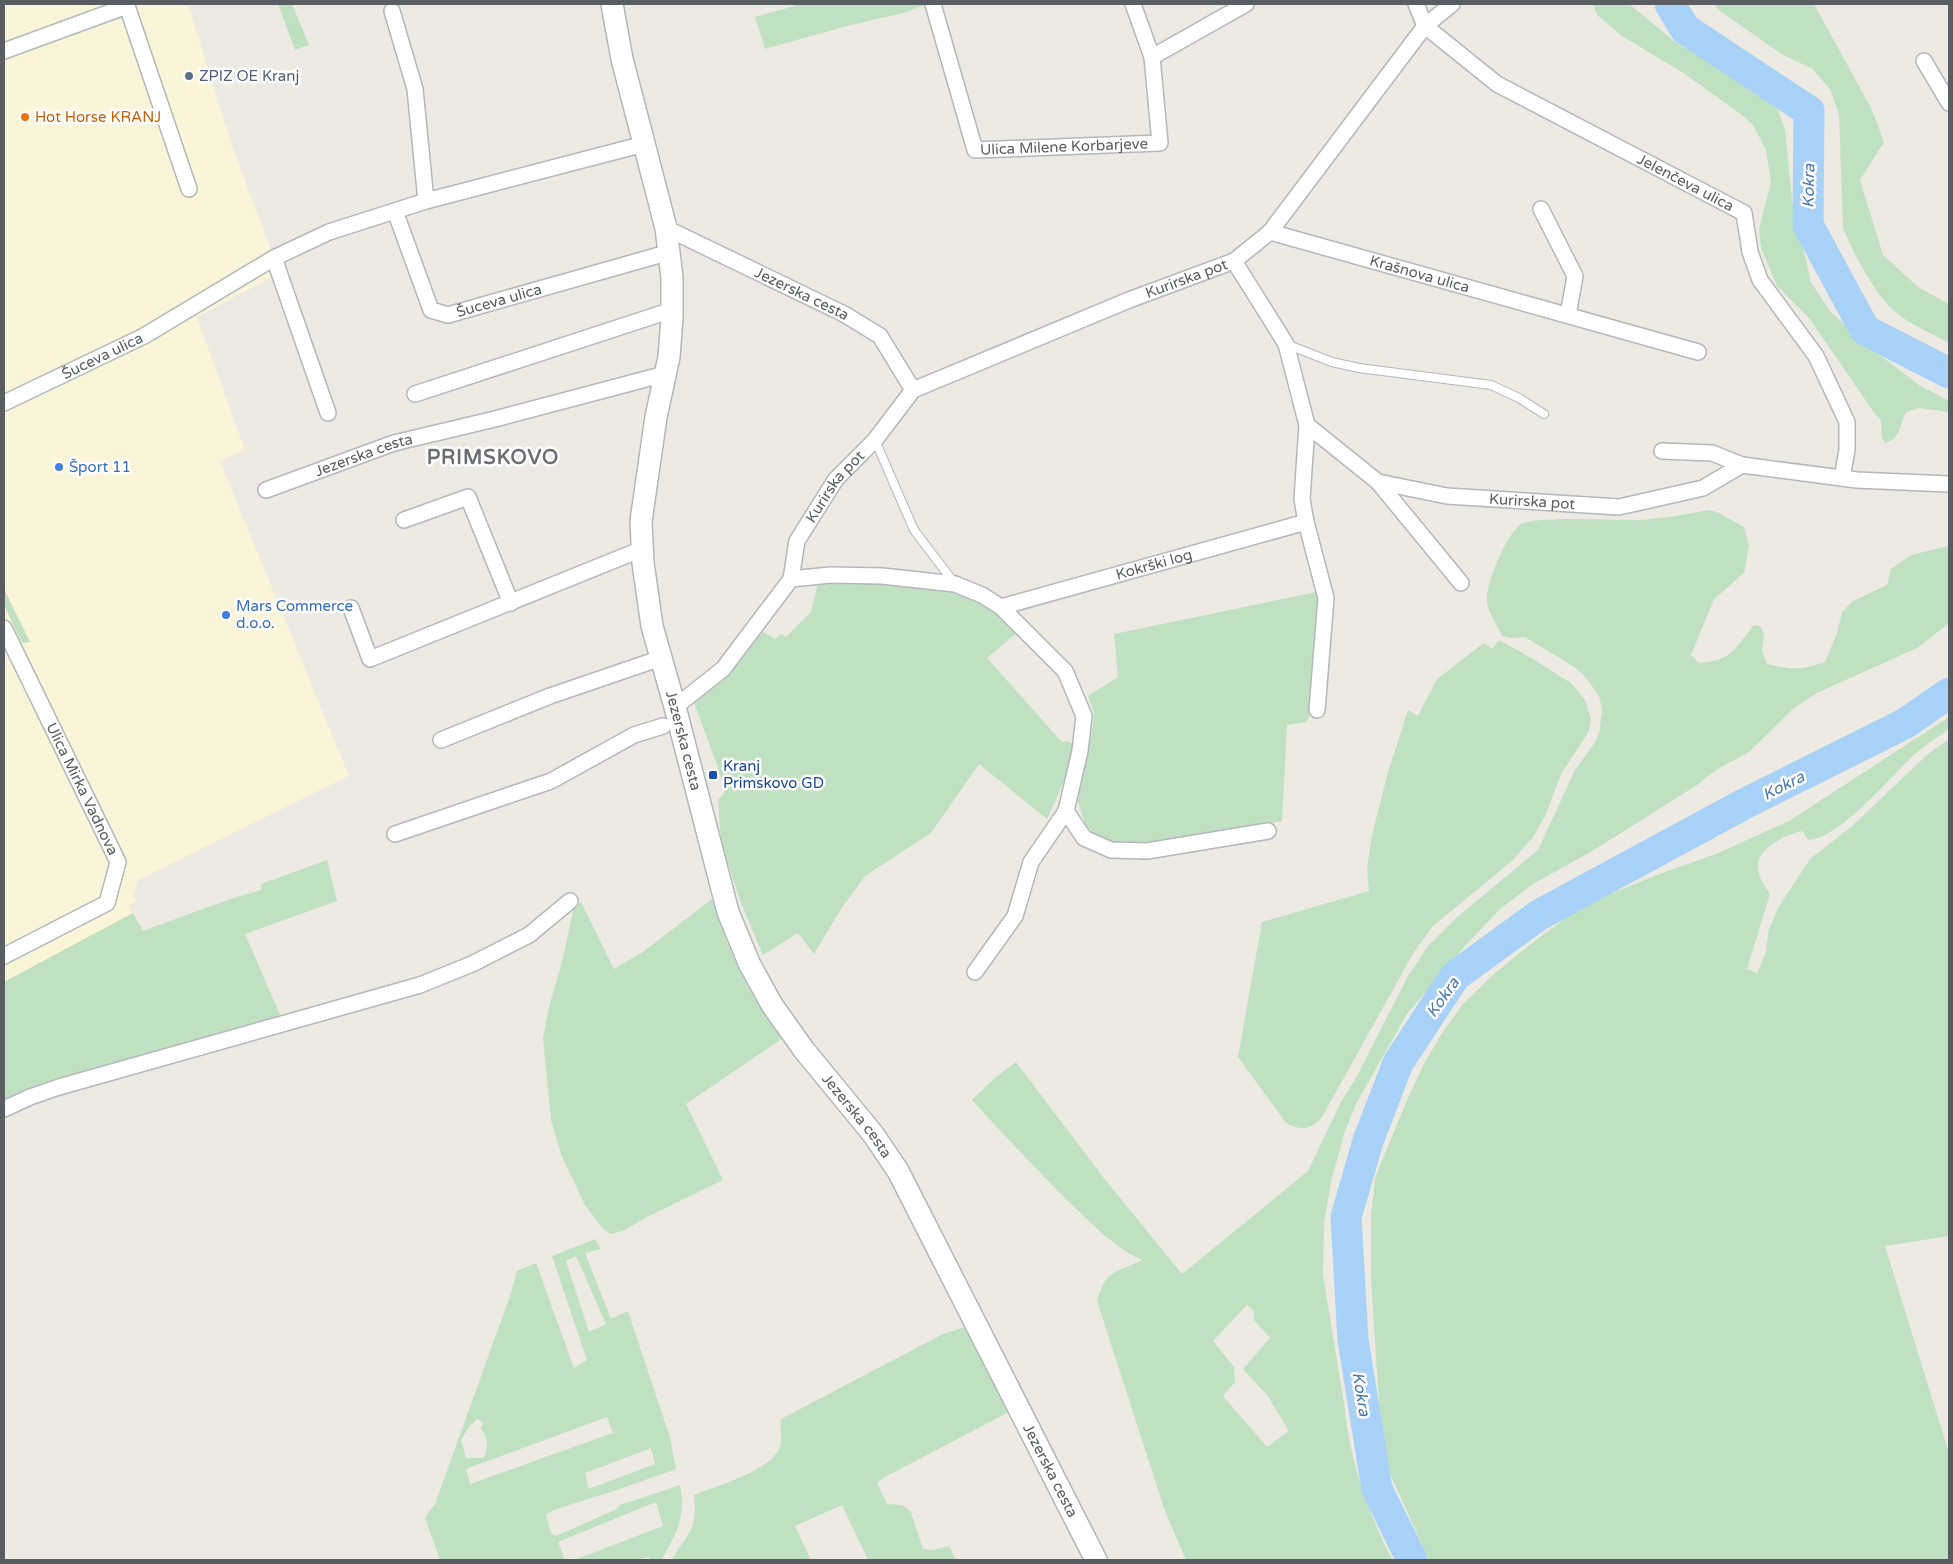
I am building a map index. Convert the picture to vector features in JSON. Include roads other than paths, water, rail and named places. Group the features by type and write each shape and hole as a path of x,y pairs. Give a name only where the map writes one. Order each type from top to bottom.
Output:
{"street":[{"name":"Jezerska cesta","path":"612,4 622,59 666,228 670,252 672,310 668,357 646,482 642,521 642,549 652,626 676,707 728,912 749,963 772,1005 804,1050 874,1134 898,1171 1096,1560"},
{"name":"Ulica Milene Korbarjeve","path":"933,4 975,150 1160,143 1152,56 1133,4"},
{"path":"1152,56 1246,4"},
{"name":"Jelenčeva ulica","path":"1416,4 1425,26 1497,84 1744,213 1750,252 1760,280 1816,356 1848,422 1847,450 1842,478"},
{"path":"1234,260 1270,232 1425,26 1452,4"},
{"path":"4,51 131,5 189,189"},
{"path":"392,11 415,89 426,201"},
{"path":"1924,61 1949,103"},
{"name":"Šuceva ulica","path":"4,403 144,336 274,258 330,232 426,201 644,144"},
{"path":"1541,209 1575,276 1568,315"},
{"name":"Šuceva ulica","path":"395,211 431,310 448,315 670,252"},
{"name":"Jezerska cesta","path":"666,228 844,314 880,336 913,390"},
{"name":"Krašnova ulica","path":"1270,232 1698,352"},
{"path":"274,258 328,413"},
{"name":"Kurirska pot","path":"676,707 722,669 791,579 797,541 836,479 875,440 913,390 1129,300 1234,260 1286,344 1307,425 1378,482 1447,496 1619,507 1703,488 1742,465"},
{"path":"415,394 672,310"},
{"name":"Jezerska cesta","path":"266,490 394,443 495,419 665,374"},
{"path":"1307,425 1302,499 1306,522 1326,598 1317,710"},
{"path":"1662,451 1712,453 1742,465 1842,478 1949,484"},
{"path":"1378,482 1461,583"},
{"path":"404,520 468,497 512,602"},
{"name":"Kokrški log","path":"1001,607 1306,522"},
{"path":"351,608 370,659 642,549"},
{"path":"791,579 830,575 874,576 955,584 982,595 1001,607 1065,672 1084,716 1080,751 1066,811 1031,862 1015,916 975,972"},
{"name":"Ulica Mirka Vadnova","path":"4,628 118,862 107,903 4,956"},
{"path":"441,740 550,696 661,658"},
{"name":"Jezerska cesta","path":"395,834 551,781 634,735 663,726"},
{"path":"1066,811 1084,838 1111,850 1146,851 1268,832"},
{"path":"4,1109 59,1087 420,985 472,964 529,934 570,901"}],"lane":[{"path":"1286,344 1332,362 1359,368 1491,385 1519,398 1544,414"},
{"path":"875,440 914,530 955,584"}],"waterway":[{"name":"Kokra","path":"1670,4 1685,29 1809,111 1808,225 1865,330 1949,373"},
{"name":"Kokra","path":"1412,1560 1377,1489 1353,1340 1346,1217 1368,1141 1398,1063 1455,976 1539,915 1744,804 1906,723 1949,693"}],"place":[{"name":"ZPIZ OE Kranj","path":"189,76"},
{"name":"Hot Horse KRANJ","path":"25,117"},
{"name":"Šport 11","path":"59,467"},
{"name":"Mars Commerce d.o.o.","path":"226,615"},
{"name":"Kranj Primskovo GD","path":"713,775"}],"district":[{"name":"PRIMSKOVO","path":"493,457"}]}
